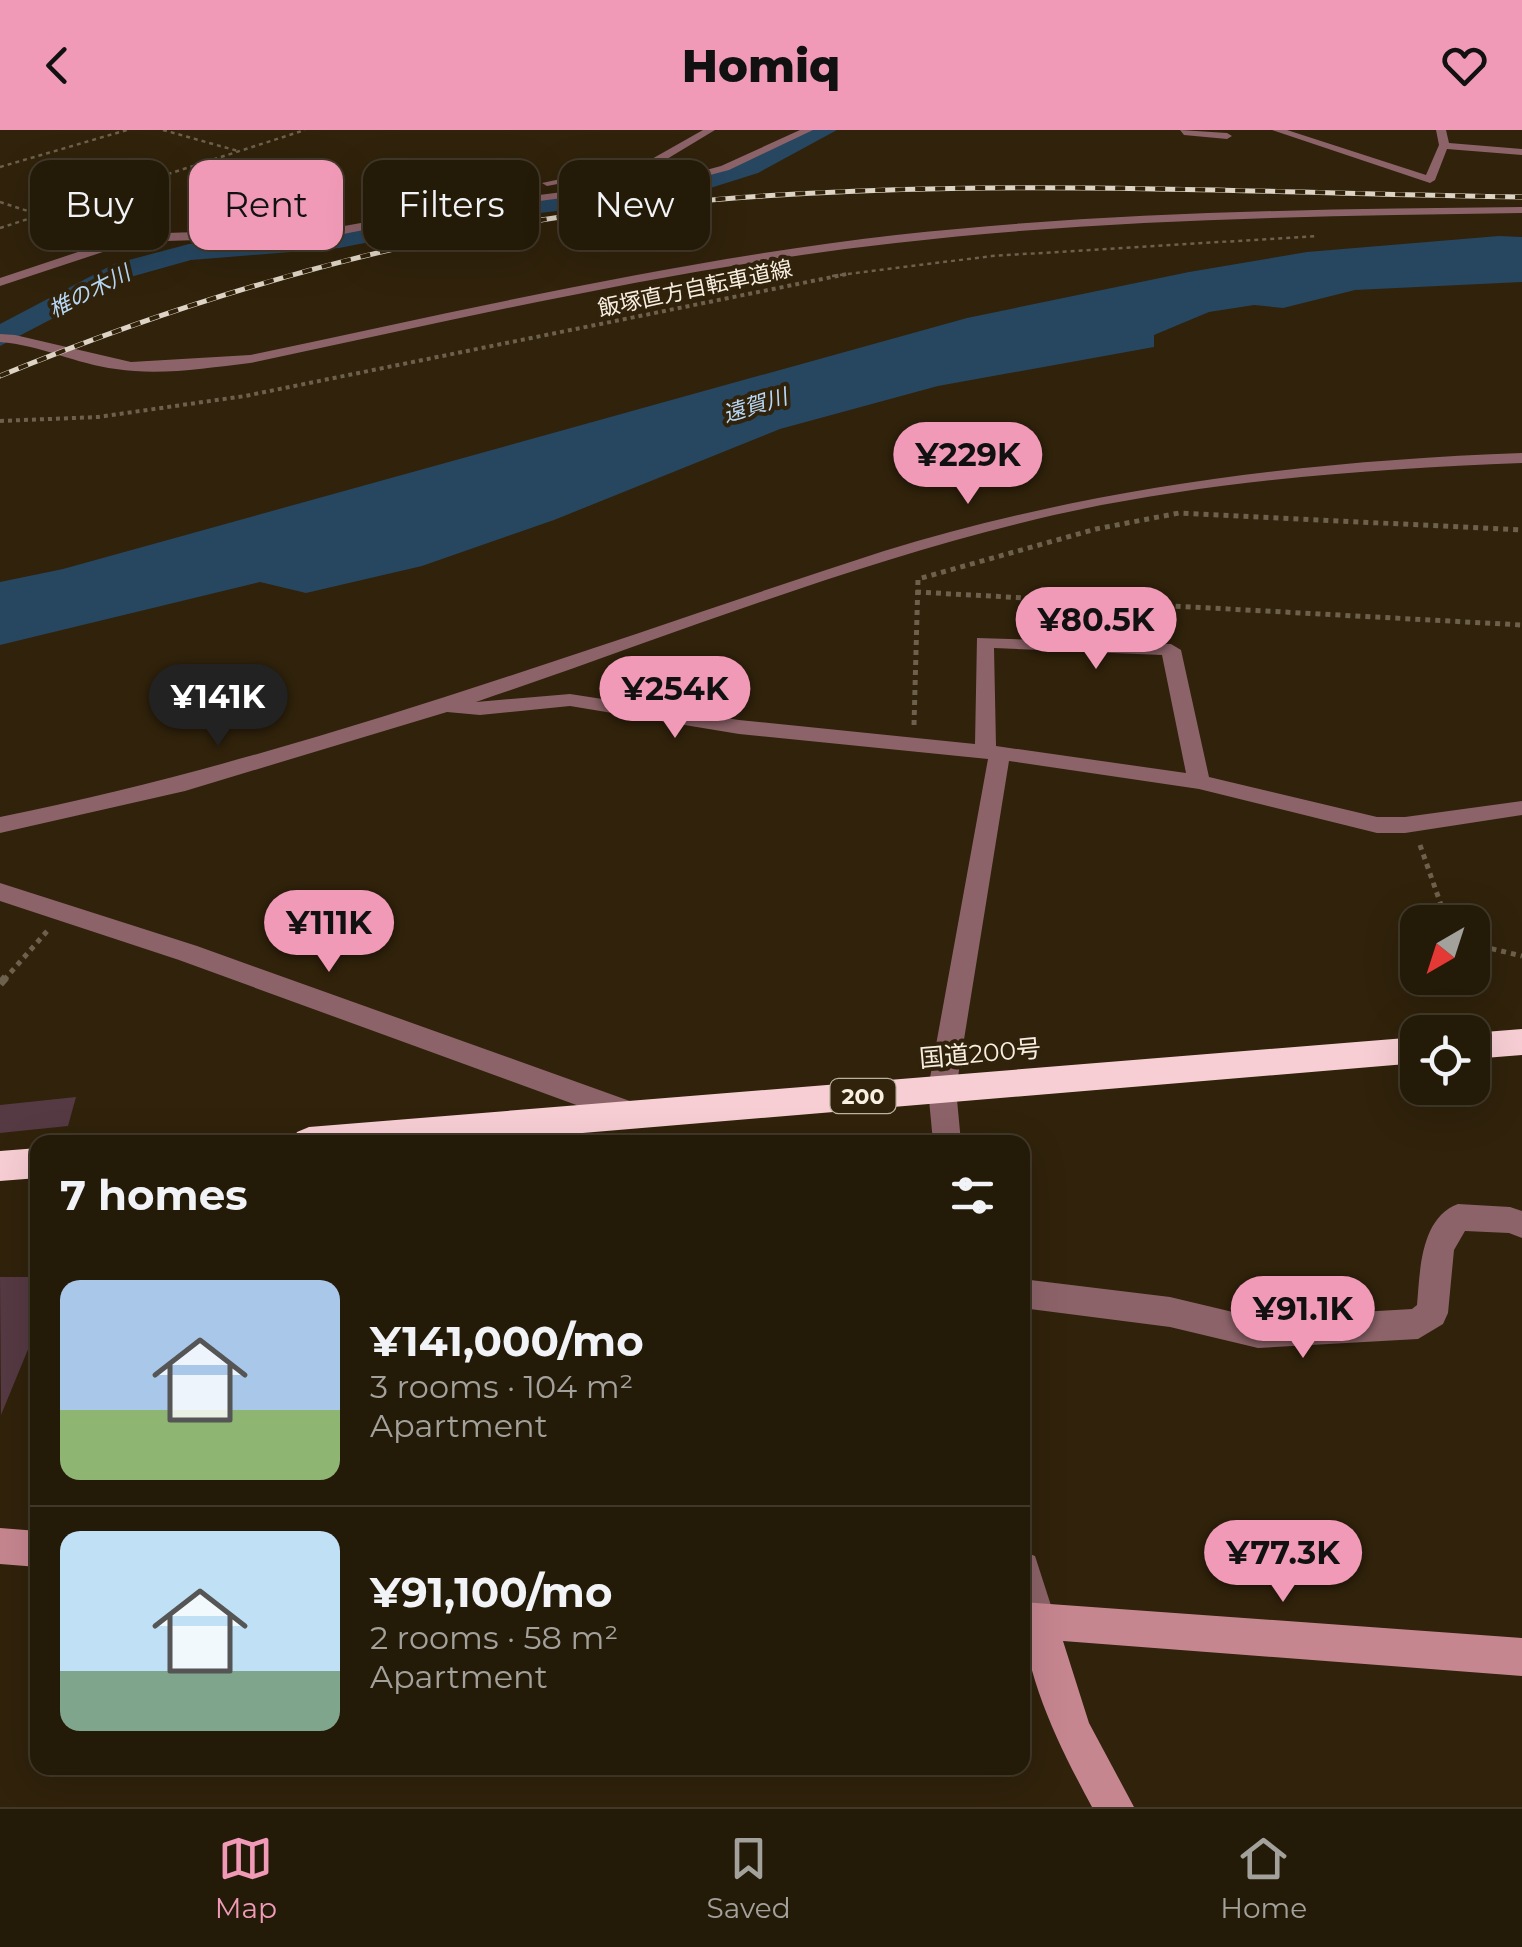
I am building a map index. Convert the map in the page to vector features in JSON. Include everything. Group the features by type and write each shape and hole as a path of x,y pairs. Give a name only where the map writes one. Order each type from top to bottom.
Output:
{"highway":[{"path":"1490,1045 1522,1042"},
{"name":"国道200号","path":"402,1135 1400,1051"},
{"path":"0,1166 30,1164"}],"street":[{"path":"539,186 588,172 652,163 710,130"},
{"path":"539,197 703,174 808,130"},
{"path":"1190,130 1184,132 1227,136"},
{"path":"1277,130 1430,180 1444,146 1441,130"},
{"path":"1444,146 1522,152"},
{"path":"0,338 36,340 111,364 204,363 250,359 736,262 892,240 996,229 1217,217 1522,210"},
{"path":"169,237 333,232 363,226"},
{"path":"0,282 92,250"},
{"path":"0,825 222,774 988,526 1240,476 1412,461 1522,458"},
{"path":"946,1135 942,1089 993,753 984,642 1171,650 1199,782"},
{"path":"444,705 485,711 545,699 585,701 739,726 993,753 1199,782 1376,825 1406,825 1522,808"},
{"path":"0,892 188,953 640,1117"},
{"path":"1030,1293 1170,1312 1258,1333 1418,1324 1432,1314 1438,1246 1446,1229 1458,1217 1510,1220 1522,1225"},
{"path":"0,1546 30,1548"},
{"path":"1114,1807 1072,1731 1030,1621 1522,1656"}],"path":[{"path":"0,167 127,130"},
{"path":"163,130 238,151"},
{"path":"169,174 305,130"},
{"path":"0,202 30,212"},
{"path":"0,228 30,219"},
{"name":"飯塚直方自転車道線","path":"0,421 94,416 195,404 719,297 886,269 1073,250 1327,235"},
{"path":"914,745 918,579 1096,529 1179,513 1522,530"},
{"path":"916,592 1522,625"},
{"path":"1406,825 1427,856 1437,905"},
{"path":"0,984 64,912"},
{"path":"1490,948 1522,956"}],"water":[{"name":"遠賀川","path":"1522,237 1522,282 1355,290 1283,308 1254,305 1209,312 1154,335 1154,347 938,386 780,429 554,520 422,566 306,593 260,582 0,645 0,582 63,569 967,318 1307,252"}],"building":[{"path":"76,1097 68,1126 0,1133 0,1105"},
{"path":"0,1277 30,1277 30,1344 1,1415"}],"waterway":[{"name":"椎の木川","path":"0,337 124,270 189,252 339,240 488,211 685,188 749,168 826,130"}],"railway":[{"path":"0,376 138,323 350,260 494,228 686,202 805,193 1044,188 1522,197"}]}
